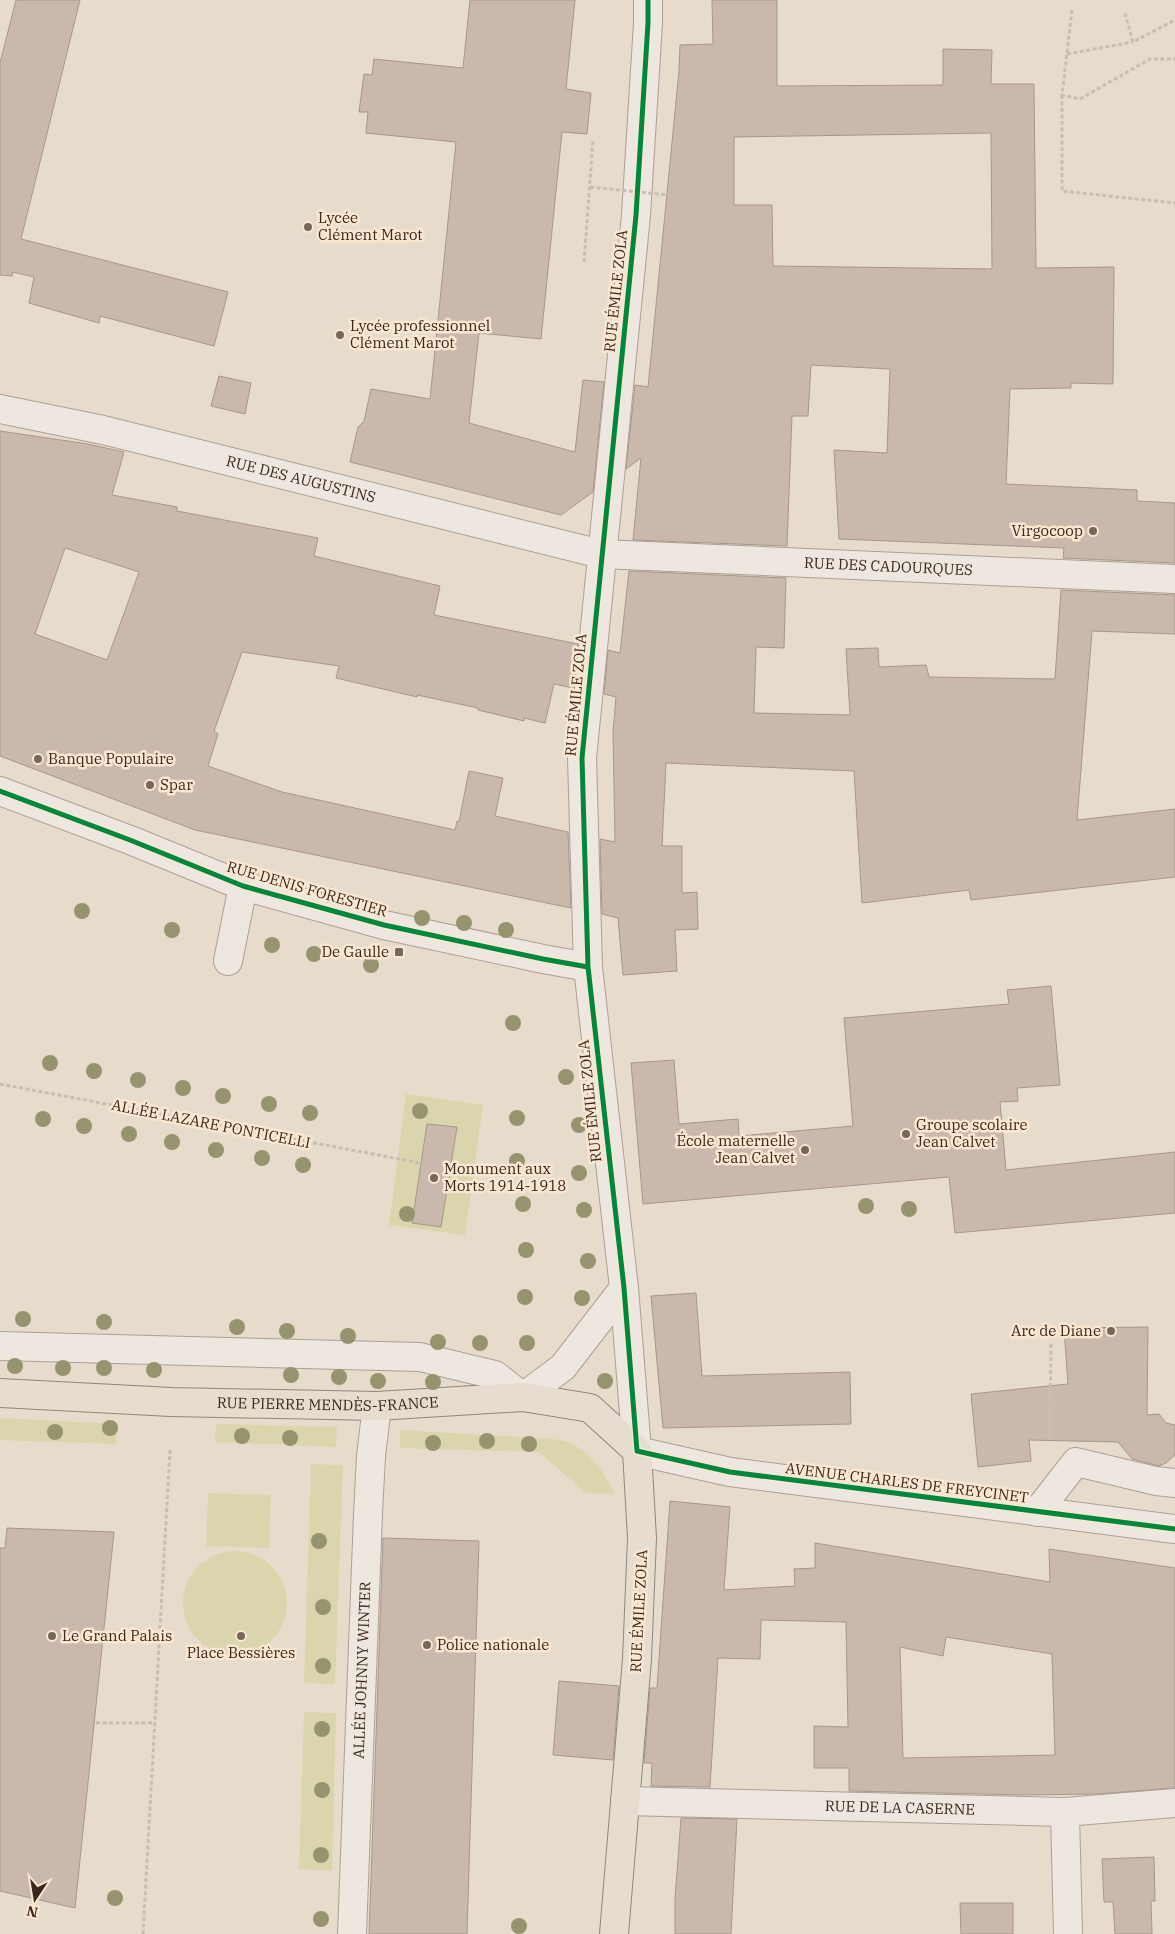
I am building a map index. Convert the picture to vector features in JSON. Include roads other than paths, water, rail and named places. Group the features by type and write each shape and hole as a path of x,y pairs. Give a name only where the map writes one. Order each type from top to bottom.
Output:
{"main road":[{"name":"RUE PIERRE MENDÈS-FRANCE","path":"0,1393 171,1402 377,1406 523,1397 590,1408 637,1451"},
{"name":"RUE ÉMILE ZOLA","path":"614,1934 637,1659 642,1538 637,1451"}],"street":[{"name":"RUE ÉMILE ZOLA","path":"637,1451 624,1288 588,967 582,758 636,216 648,0"},
{"name":"RUE DES AUGUSTINS","path":"0,409 103,430 601,554"},
{"name":"RUE DES CADOURQUES","path":"601,554 1175,579"},
{"name":"RUE DENIS FORESTIER","path":"0,791 130,840 243,886 384,925 543,960 588,967"},
{"path":"228,961 243,886"},
{"path":"0,1346 420,1357 495,1376 523,1397 563,1367 624,1288"},
{"name":"ALLÉE JOHNNY WINTER","path":"352,1934 368,1514 371,1456 377,1406"},
{"name":"AVENUE CHARLES DE FREYCINET","path":"637,1451 730,1472 1175,1529"},
{"path":"1037,1512 1076,1462 1175,1483"},
{"name":"RUE DE LA CASERNE","path":"625,1801 1065,1812 1175,1803"},
{"path":"1065,1812 1068,1934"}],"place":[{"name":"Lycée Clément Marot","path":"308,227"},
{"name":"Lycée professionnel Clément Marot","path":"340,335"},
{"name":"Virgocoop","path":"1093,531"},
{"name":"Banque Populaire","path":"38,759"},
{"name":"Spar","path":"150,785"},
{"name":"De Gaulle","path":"399,952"},
{"name":"Groupe scolaire Jean Calvet","path":"906,1134"},
{"name":"École maternelle Jean Calvet","path":"805,1150"},
{"name":"Monument aux Morts 1914-1918","path":"434,1178"},
{"name":"Arc de Diane","path":"1111,1331"},
{"name":"Le Grand Palais","path":"52,1636"},
{"name":"Place Bessières","path":"241,1636"},
{"name":"Police nationale","path":"427,1645"}]}
